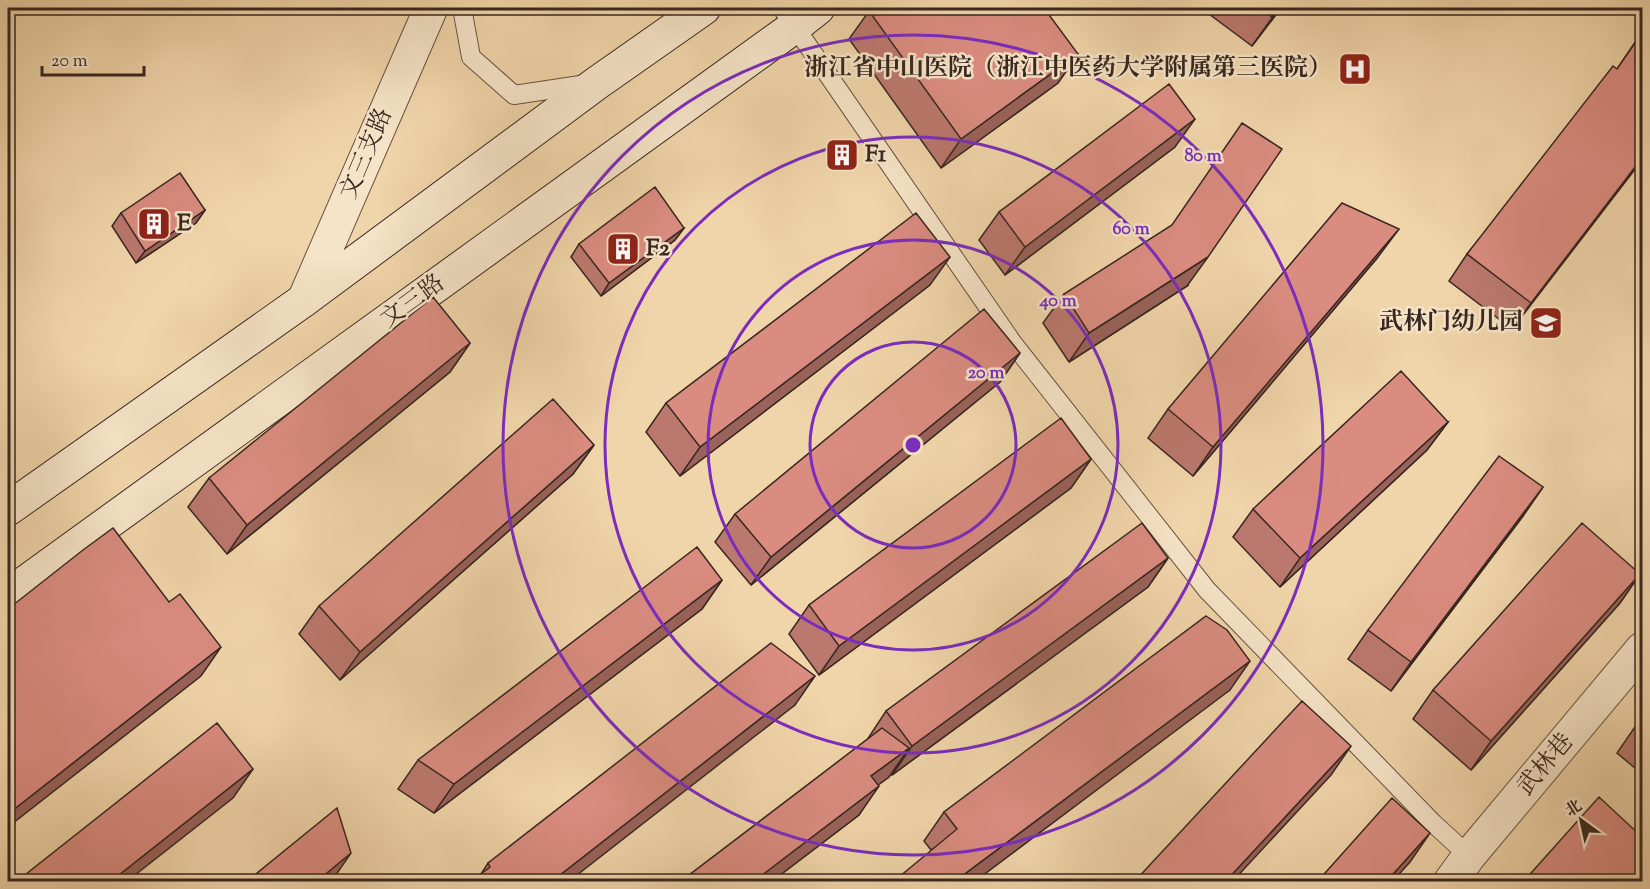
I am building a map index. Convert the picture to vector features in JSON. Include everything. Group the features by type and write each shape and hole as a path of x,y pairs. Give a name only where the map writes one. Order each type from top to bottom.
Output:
{"main road":[{"name":"文三支路","path":"304,300 431,8"},
{"path":"8,509 304,300 597,82 704,8"},
{"name":"文三路","path":"8,595 798,14"},
{"name":"武林巷","path":"1450,882 1469,856 1642,649"}],"lane":[{"path":"462,8 471,57 514,95 597,82"},
{"path":"798,14 1012,342 1207,590 1432,823 1469,856"}],"building":[{"path":"873,8 1044,8 1078,54 961,139 869,11"},
{"path":"1260,8 1279,8 1272,17"},
{"path":"1642,33 1642,158 1531,303 1467,254 1613,66 1617,69"},
{"path":"1169,84 1195,119 1025,247 999,212"},
{"path":"1242,123 1282,149 1208,257 1089,333 1064,294 1172,225"},
{"name":"E","path":"180,173 205,210 145,251 121,213"},
{"name":"F2","path":"655,187 684,228 609,283 579,244"},
{"path":"1342,203 1399,229 1213,447 1168,409"},
{"path":"916,213 950,257 700,447 666,403"},
{"path":"433,297 470,343 247,525 209,478"},
{"path":"984,309 1020,353 771,557 735,514"},
{"path":"1401,371 1448,422 1300,558 1253,509"},
{"path":"553,399 594,445 360,652 319,606"},
{"path":"1061,418 1091,459 839,646 809,605"},
{"path":"1499,456 1543,487 1411,662 1368,630"},
{"path":"1142,523 1168,558 912,746 886,711"},
{"path":"1582,523 1640,574 1491,741 1433,690"},
{"path":"113,528 169,602 180,594 221,647 8,814 8,609"},
{"path":"697,547 722,580 454,784 418,760"},
{"path":"1206,616 1227,630 1250,661 958,879 960,882 893,882 957,829 944,812"},
{"path":"771,643 815,676 551,882 470,882 490,867 488,863"},
{"path":"1302,701 1351,746 1225,882 1134,882"},
{"path":"1642,719 1642,729 1637,724"},
{"path":"217,723 253,769 110,882 16,882"},
{"path":"882,728 909,748 871,776 879,786 753,882 680,882"},
{"path":"1599,797 1642,837 1642,869 1632,882 1523,882"},
{"path":"1392,798 1430,833 1386,882 1317,882"},
{"path":"337,808 351,853 316,882 246,882"}],"place":[{"name":"浙江省中山医院（浙江中医药大学附属第三医院）","path":"1355,69"},
{"name":"F1","path":"842,155"},
{"name":"E","path":"154,224"},
{"name":"F2","path":"623,249"},
{"name":"武林门幼儿园","path":"1546,323"}]}
